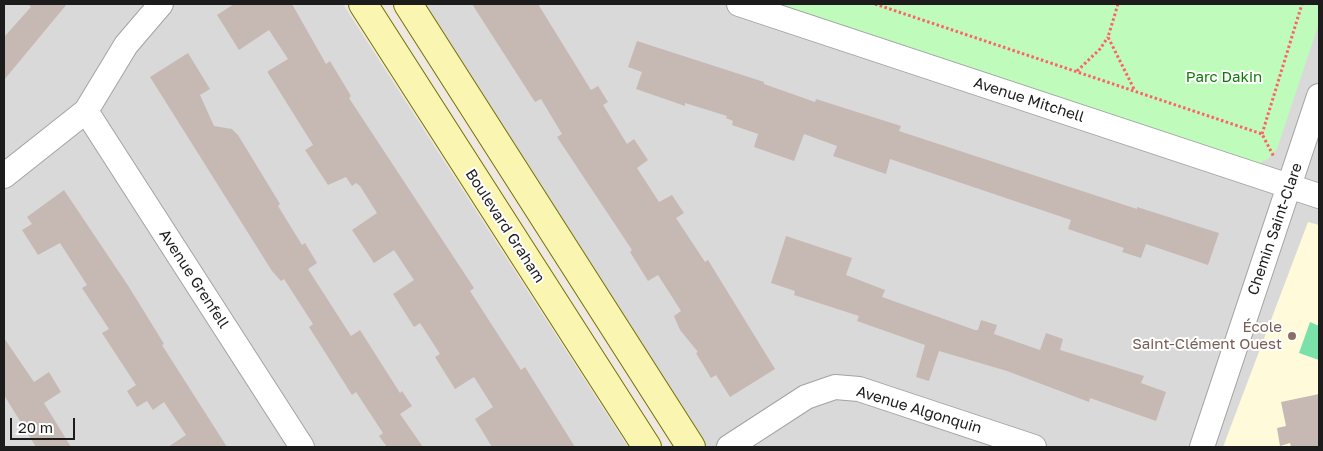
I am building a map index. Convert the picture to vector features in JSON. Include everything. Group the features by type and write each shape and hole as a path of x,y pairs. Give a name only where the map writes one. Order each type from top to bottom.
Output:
{"street":[{"path":"4,176 86,112 126,45 161,4"},
{"name":"Boulevard Graham","path":"363,4 647,447"},
{"path":"408,4 691,447"},
{"name":"Avenue Mitchell","path":"739,4 1319,196"},
{"name":"Chemin Saint-Clare","path":"1202,447 1319,96"},
{"name":"Avenue Grenfell","path":"86,112 302,447"},
{"name":"Avenue Algonquin","path":"729,447 806,397 835,388 859,389 1034,447"}],"path":[{"path":"875,4 1262,134 1274,157"},
{"path":"887,4 890,9"},
{"path":"1077,71 1100,49 1108,37 1118,4"},
{"path":"1262,134 1302,4"},
{"path":"1108,37 1134,90"}],"shaded area":[{"path":"4,4 343,4 628,447 4,447"},
{"path":"422,4 1319,4 1319,447 707,447"},
{"name":"École Saint-Clément Ouest","path":"1308,222 1319,225 1319,447 1223,447"}],"green space":[{"name":"Parc Dakin","path":"779,4 1319,4 1319,23 1277,149 1268,159 1259,163 1245,162"},
{"path":"1310,322 1319,326 1319,360 1299,353"}],"building":[{"path":"28,4 67,4 4,80 4,37 31,7"},
{"path":"234,4 292,4 326,64 330,61 351,96 349,98 474,288 470,291 521,370 525,367 575,447 492,447 475,419 493,407 474,377 455,389 435,357 440,354 420,323 414,327 393,294 414,280 394,250 374,263 352,230 377,213 360,186 356,183 352,186 346,177 328,185 305,150 313,145 268,73 268,71 288,59 269,30 239,50 217,15"},
{"path":"472,4 538,4 591,90 598,86 608,102 603,105 627,144 634,139 648,160 637,168 659,202 672,195 684,213 676,218 705,262 708,260 775,369 730,397 716,375 711,378 696,353 698,352 680,330 674,316 681,311 658,275 648,281 630,252 632,250 557,137 562,134 541,99 535,102"},
{"path":"637,41 764,82 764,84 815,102 816,99 901,126 899,131 1137,209 1137,207 1219,233 1208,265 1146,244 1141,258 1122,252 1124,248 1068,229 1071,220 890,159 886,174 833,156 837,146 804,134 794,161 754,147 758,134 732,125 733,121 726,118 727,116 685,103 685,106 636,89 642,72 628,67"},
{"path":"188,53 210,89 200,95 214,126 232,129 238,135 280,204 278,206 302,245 305,243 317,263 308,269 351,336 360,330 400,393 402,391 412,406 400,414 423,447 387,447 379,436 383,433 356,392 352,395 309,327 313,324 284,279 281,281 272,271 150,77"},
{"path":"64,190 129,287 164,344 162,345 227,447 168,447 186,435 164,402 153,410 147,401 137,407 127,391 136,385 102,333 109,329 82,288 87,285 60,243 38,255 22,230 32,224 27,217"},
{"path":"786,236 852,258 846,275 885,290 882,297 975,330 978,330 981,320 997,325 994,334 1040,350 1046,333 1063,339 1060,350 1144,376 1141,383 1166,392 1156,421 1090,398 1089,402 1007,371 939,351 929,381 916,377 925,345 857,321 859,316 794,295 795,291 771,283"},
{"path":"4,338 34,382 49,372 61,392 44,403 71,447 36,447 4,395"},
{"path":"1319,394 1319,447 1291,447 1290,443 1280,446 1277,428 1286,426 1281,402"}],"place":[{"name":"École Saint-Clément Ouest","path":"1292,336"}]}
